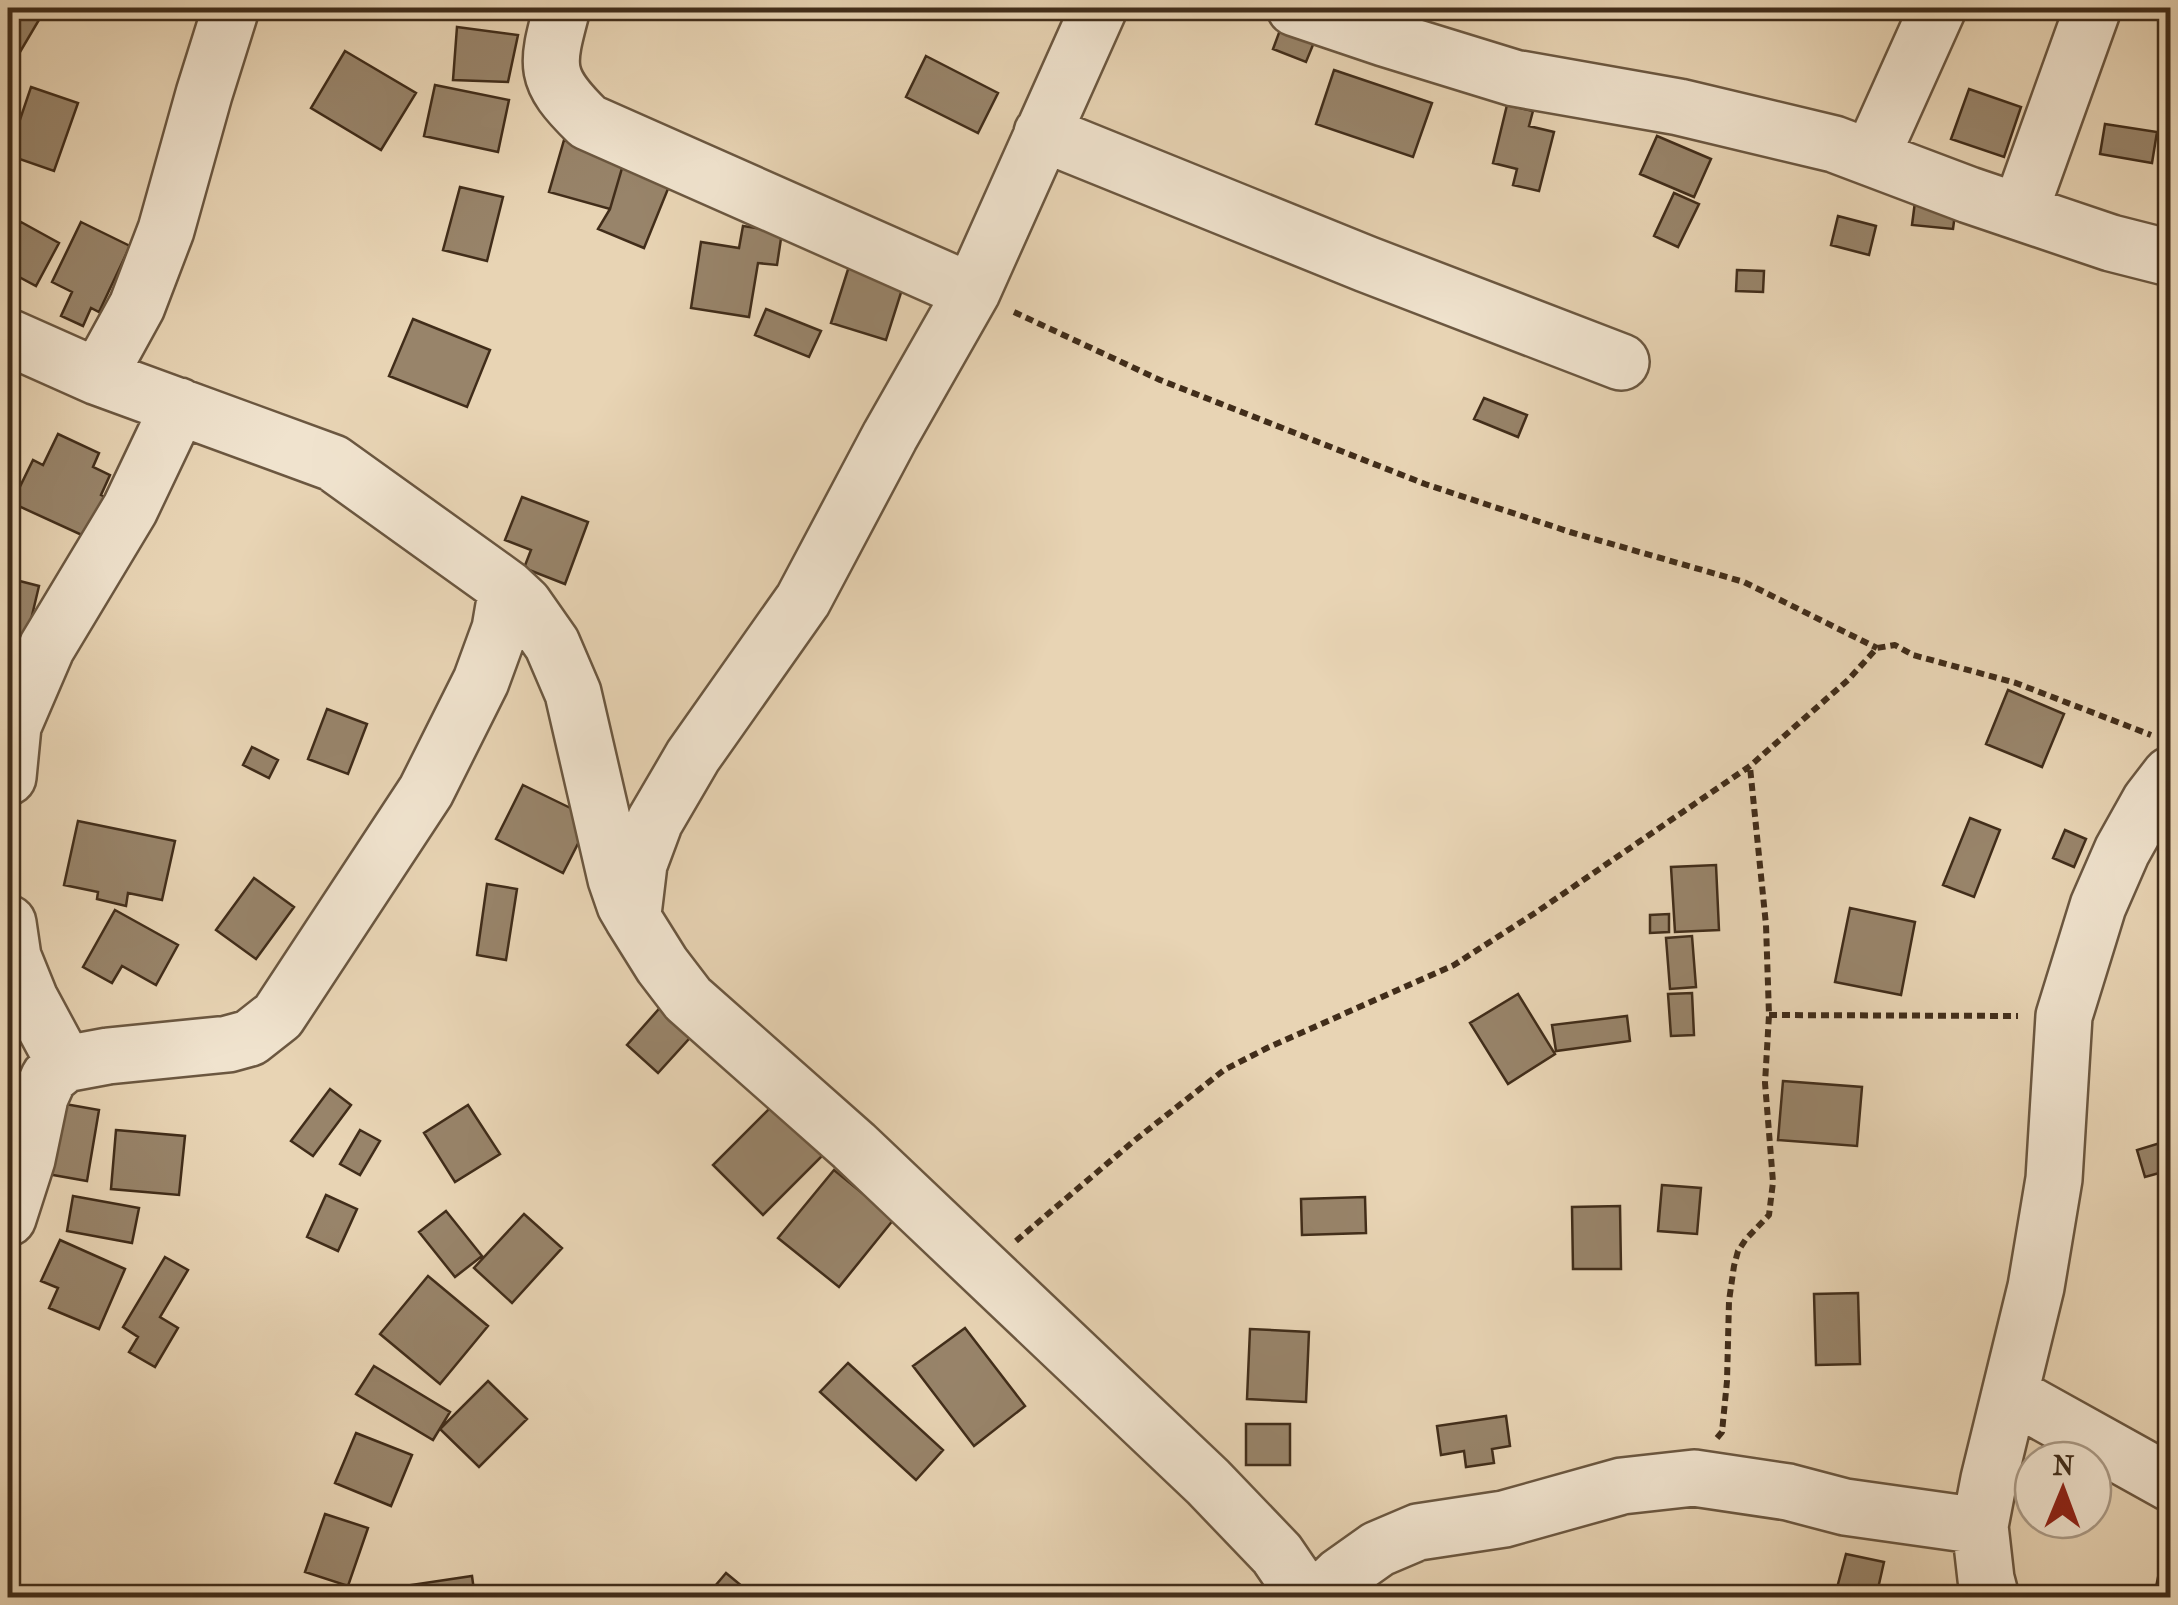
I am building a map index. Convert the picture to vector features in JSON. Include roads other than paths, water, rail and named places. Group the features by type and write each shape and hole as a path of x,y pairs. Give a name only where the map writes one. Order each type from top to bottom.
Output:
{"street":[{"path":"98,377 137,306 166,230 231,8"},
{"path":"562,8 552,49 553,77 562,97 588,122 972,292"},
{"path":"632,917 639,864 655,820 693,756 802,600 972,292 1098,8"},
{"path":"1295,8 1514,78 1776,128 1871,157 2110,243 2170,258"},
{"path":"1871,157 1938,8"},
{"path":"2020,211 2093,8"},
{"path":"1042,134 1621,362"},
{"path":"8,337 98,377 333,463 418,522 524,604 552,644 573,692 616,879 632,917 688,1000 854,1146 1208,1482 1277,1554 1307,1598"},
{"path":"8,777 13,726 46,648 130,509 179,406"},
{"path":"8,1218 27,1159 40,1097 49,1077 64,1064 228,1044 250,1038 278,1016 426,791 482,681 500,629 507,588"},
{"path":"1992,1598 1980,1526 2036,1287 2054,1179 2064,1016 2098,906 2122,850 2150,801 2162,755"},
{"path":"8,923 13,957 64,1064"},
{"path":"2010,1394 2170,1483"},
{"path":"1317,1598 1378,1548 1418,1532 1504,1519 1622,1486 1694,1478 1788,1492 1844,1507 1980,1526"}]}
